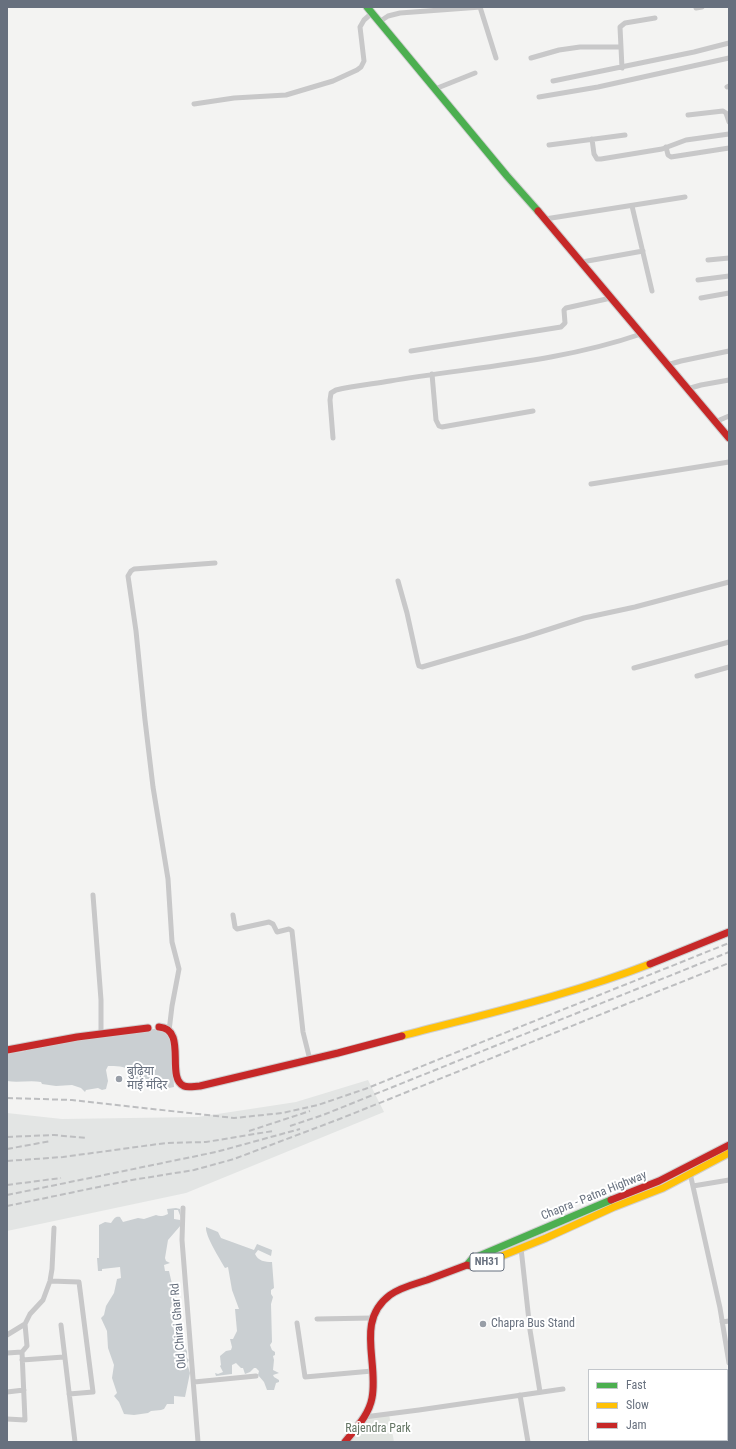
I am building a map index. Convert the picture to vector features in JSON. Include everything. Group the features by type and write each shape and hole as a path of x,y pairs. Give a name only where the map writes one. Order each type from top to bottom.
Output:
{"main road":[{"path":"367,7 507,176 582,262 729,438"},
{"path":"159,1027 166,1028 174,1040 178,1082 184,1086 200,1086 310,1060 574,990 611,979 729,932"},
{"path":"7,1050 77,1037 148,1028"},
{"name":"Chapra - Patna Highway","path":"345,1442 364,1417 373,1398 370,1341 372,1318 384,1300 406,1287 467,1265 472,1259 659,1181 729,1145"},
{"name":"Chapra - Patna Highway","path":"467,1265 474,1267 546,1238 581,1221 662,1188 729,1153"}],"street":[{"path":"379,22 388,16 400,14 481,7 496,58"},
{"path":"194,104 234,98 286,95 333,81 357,70 361,67 364,61 360,27 364,20 372,13"},
{"path":"622,68 619,30 621,25 628,22 655,18"},
{"path":"553,82 622,68 729,43"},
{"path":"531,58 558,50 580,47 620,47"},
{"path":"539,97 598,87 729,58"},
{"path":"435,89 474,73"},
{"path":"688,114 723,111 726,113 729,122"},
{"path":"592,139 594,156 599,160 666,147 686,140 729,134"},
{"path":"549,145 625,135"},
{"path":"666,147 670,157 729,148"},
{"path":"545,219 685,197"},
{"path":"632,206 652,291"},
{"path":"582,262 643,251"},
{"path":"708,260 729,258"},
{"path":"698,280 729,276"},
{"path":"701,298 729,293"},
{"path":"411,352 561,327 565,323 564,310 566,308 611,298"},
{"path":"333,438 330,396 333,391 571,353 615,343 641,334"},
{"path":"667,365 680,361 729,352"},
{"path":"432,374 436,420 439,426 442,427 533,411"},
{"path":"687,389 729,380"},
{"path":"715,422 729,416"},
{"path":"591,484 729,462"},
{"path":"169,1031 179,969 172,942 168,879 145,720 137,636 128,576 134,569 215,563"},
{"path":"398,580 418,663 419,666 422,667 584,618 635,607 729,582"},
{"path":"634,668 729,642"},
{"path":"697,676 729,667"},
{"path":"93,895 101,1034"},
{"path":"233,914 235,927 237,929 269,922 273,924 277,932 289,929 292,931 303,1032 310,1060"},
{"path":"148,1028 159,1027"},
{"path":"690,1173 722,1322 729,1363"},
{"path":"693,1186 729,1180"},
{"name":"Old Chirai Ghar Rd","path":"183,1208 182,1240 198,1442"},
{"path":"7,1419 25,1420 22,1352 26,1346 26,1324 30,1314 43,1300 50,1281 54,1228"},
{"path":"521,1248 530,1330 540,1392"},
{"path":"50,1281 79,1282 93,1392 69,1394"},
{"path":"317,1319 372,1318"},
{"path":"722,1322 729,1321"},
{"path":"297,1323 305,1377 372,1371"},
{"path":"7,1335 26,1324"},
{"path":"61,1325 75,1442"},
{"path":"7,1353 22,1352"},
{"path":"22,1360 64,1357"},
{"path":"194,1382 256,1376"},
{"path":"364,1417 563,1389"},
{"path":"7,1392 24,1390"},
{"path":"520,1395 528,1442"}],"shaded area":[{"path":"161,1028 171,1037 174,1087 164,1089 134,1085 131,1079 130,1070 123,1067 114,1066 108,1066 106,1070 108,1081 106,1089 102,1090 98,1088 86,1090 85,1092 81,1088 72,1085 56,1086 42,1084 41,1082 37,1081 7,1081 7,1053 22,1052 32,1048 74,1040"},
{"path":"368,1080 384,1112 186,1193 7,1231 7,1113 62,1119 198,1117 296,1102"},
{"path":"167,1209 180,1209 181,1218 178,1210 174,1210 174,1219 180,1220 181,1225 168,1240 165,1258 166,1261 170,1263 164,1265 165,1271 169,1271 177,1296 170,1309 172,1311 171,1315 175,1338 187,1351 187,1358 189,1360 187,1363 190,1373 185,1397 174,1396 174,1404 167,1404 164,1409 161,1410 134,1415 124,1414 119,1402 114,1396 117,1393 112,1378 114,1365 108,1348 107,1331 101,1318 104,1315 106,1306 114,1293 117,1279 121,1278 120,1267 102,1269 102,1271 98,1271 97,1258 99,1258 99,1225 105,1222 111,1223 117,1217 120,1217 123,1222 138,1218 144,1219 156,1215 164,1216 168,1214"},
{"path":"206,1227 218,1232 221,1238 254,1250 257,1244 272,1250 271,1256 258,1250 255,1254 262,1261 272,1262 274,1288 271,1290 273,1297 271,1304 272,1342 270,1345 272,1350 275,1352 275,1355 273,1356 273,1370 279,1373 273,1375 279,1380 279,1382 276,1383 274,1390 267,1390 264,1382 258,1375 259,1371 256,1368 245,1374 243,1368 236,1363 232,1365 232,1374 216,1376 215,1373 218,1374 223,1372 220,1366 220,1356 226,1351 231,1350 232,1347 230,1339 233,1339 237,1331 235,1309 239,1309 232,1290 228,1267 225,1268 213,1248 206,1231"}],"green space":[{"name":"Rajendra Park","path":"389,1414 394,1442 345,1442 365,1417"}],"railway":[{"path":"7,1098 72,1100 234,1118 282,1113 318,1105 365,1089 729,943"},
{"path":"290,1126 323,1115 729,952"},
{"path":"7,1206 132,1180 194,1170 234,1159 342,1118 729,963"},
{"path":"249,1131 310,1111"},
{"path":"7,1195 216,1152 300,1129"},
{"path":"7,1161 63,1157 166,1143 206,1142 273,1131"},
{"path":"7,1137 54,1135 87,1138"},
{"path":"7,1149 51,1141"},
{"path":"7,1185 61,1178"}],"traffic: fast":[{"path":"367,7 507,176 538,211"},
{"path":"467,1265 472,1259 611,1200"}],"traffic: slow":[{"path":"402,1036 558,995 650,964"},
{"path":"499,1257 546,1238 614,1207 663,1188 729,1153"}],"traffic: jam":[{"path":"538,211 729,438"},
{"path":"650,964 729,932"},
{"path":"159,1027 168,1030 172,1036 175,1044 176,1074 179,1081 187,1087 200,1086 402,1036"},
{"path":"7,1050 77,1037 148,1028"},
{"path":"611,1200 659,1181 729,1145"},
{"path":"345,1442 365,1416 372,1398 373,1370 370,1343 373,1317 379,1305 394,1292 403,1288 467,1265 474,1267 499,1257"}],"place":[{"name":"बुढ़िया माई मंदिर","path":"119,1079"},
{"name":"Chapra Bus Stand","path":"483,1324"}]}
